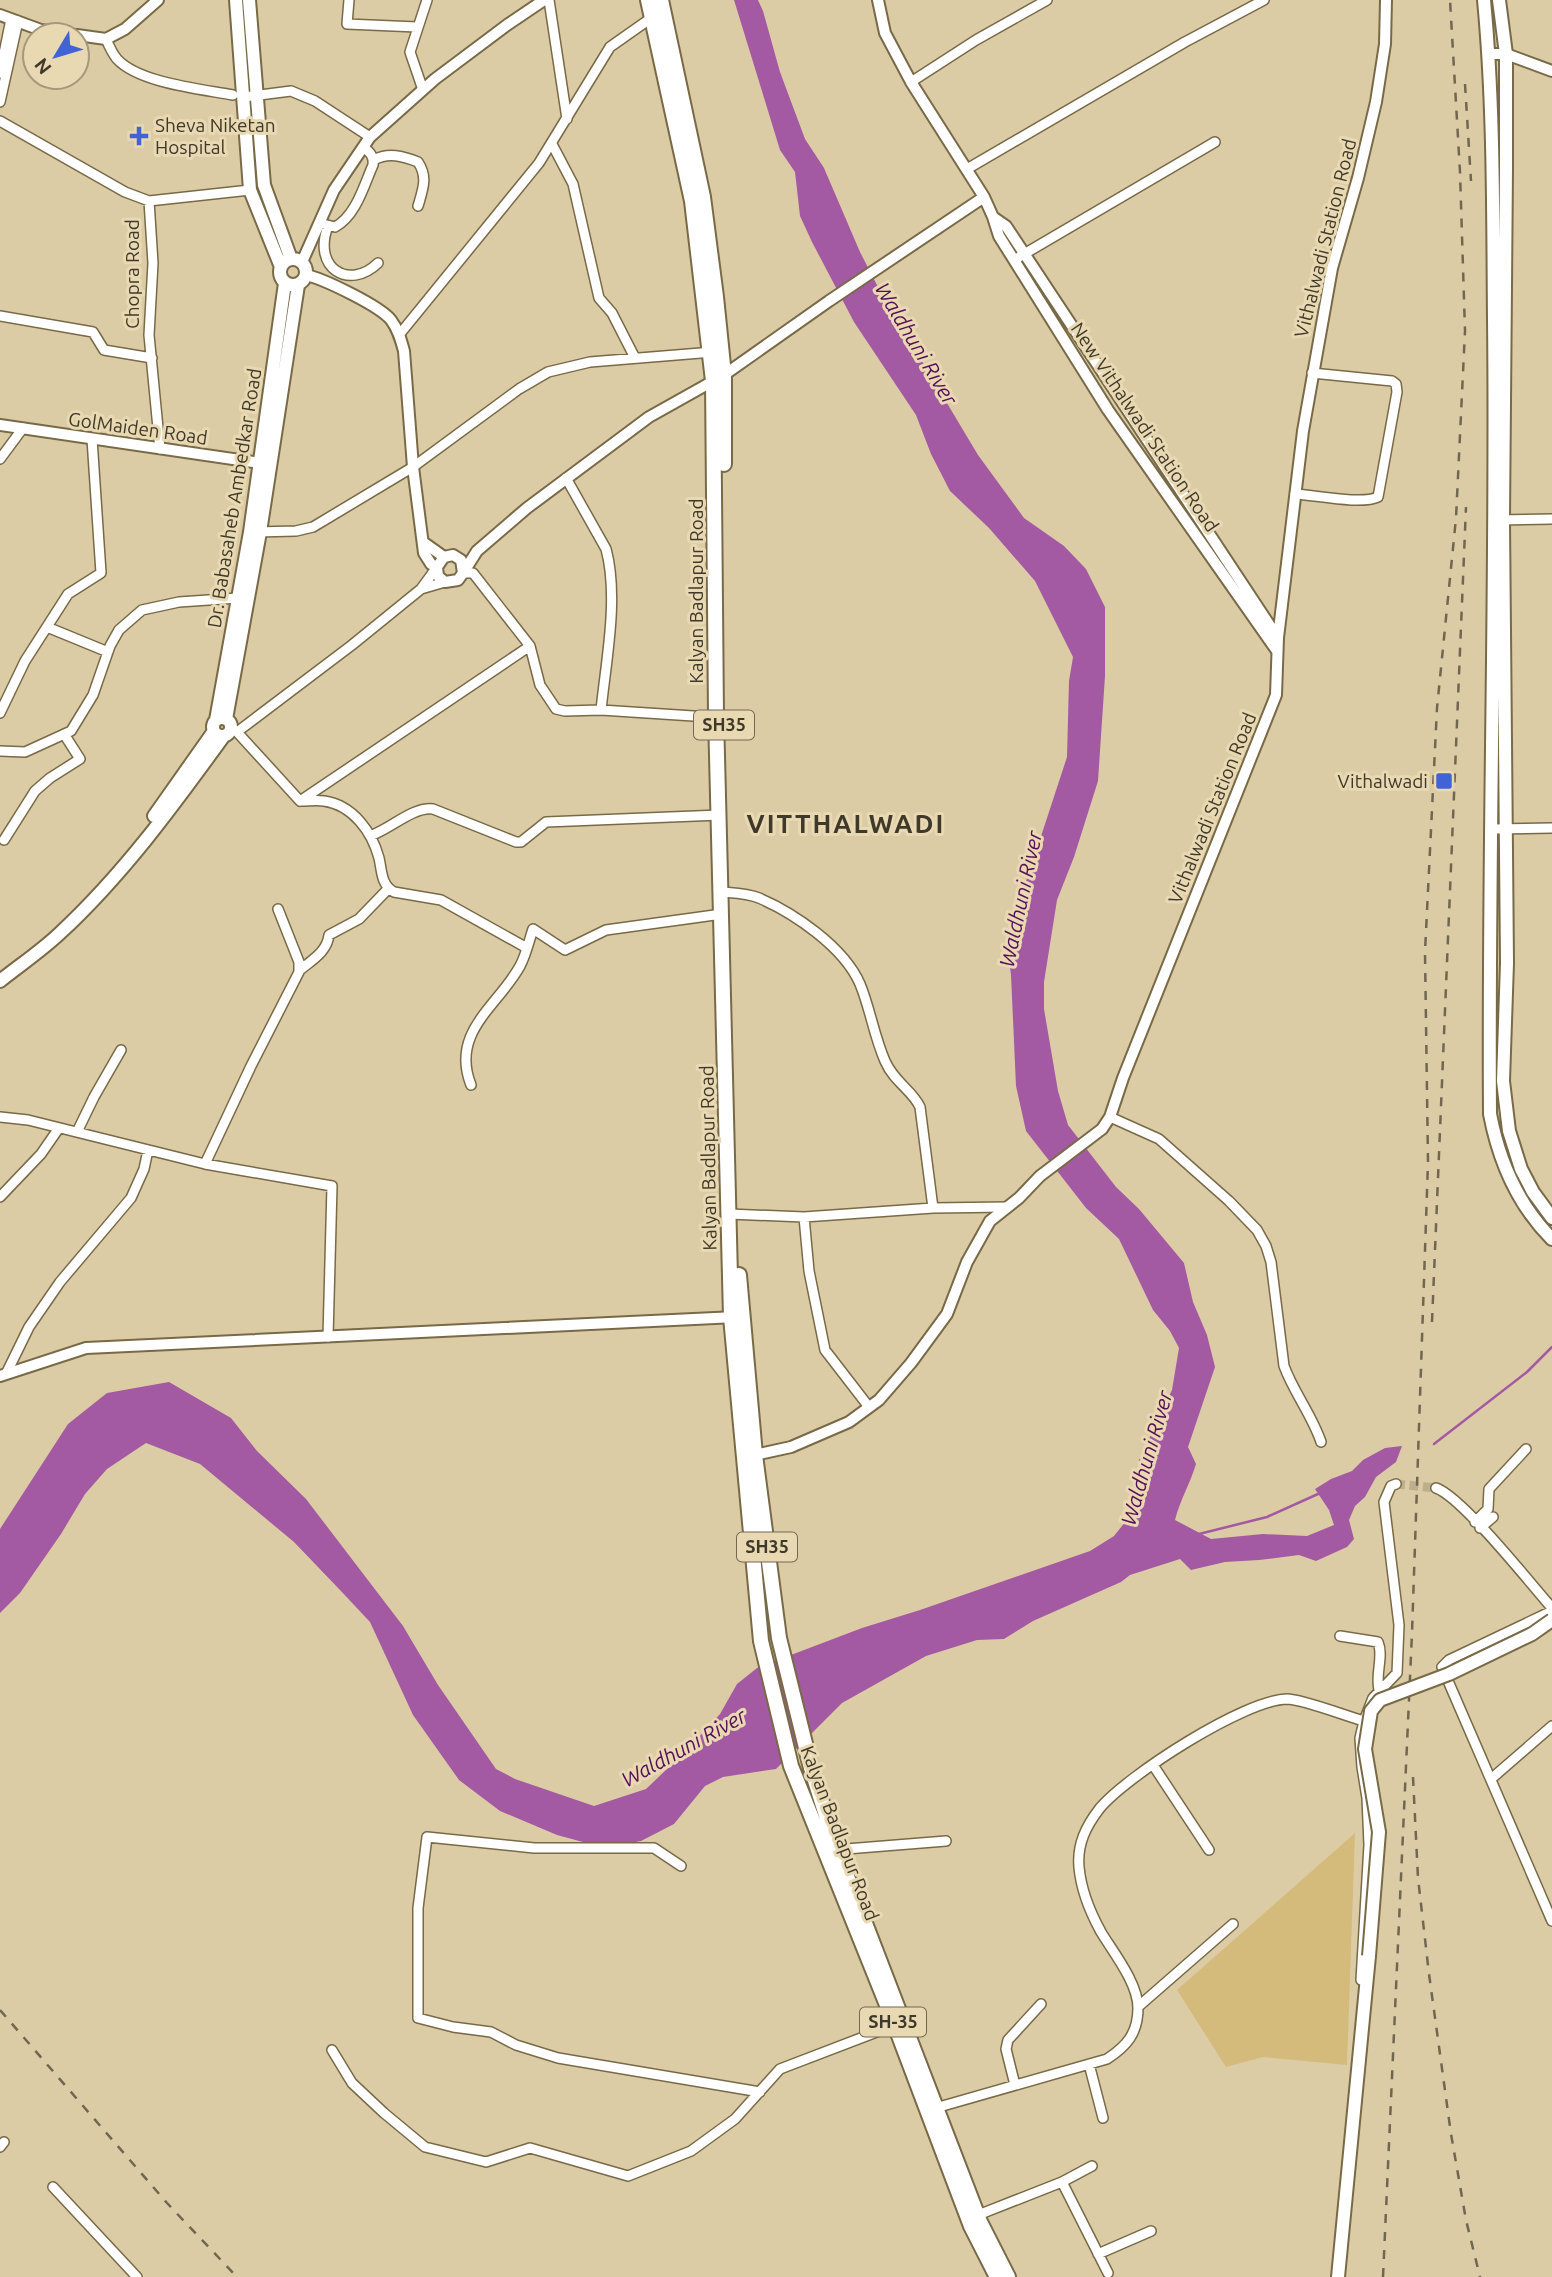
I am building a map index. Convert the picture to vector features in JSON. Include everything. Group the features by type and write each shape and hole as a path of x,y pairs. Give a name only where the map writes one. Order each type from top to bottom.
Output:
{"main road":[{"path":"236,0 250,190 294,272"},
{"path":"249,0 244,96 264,186 294,272"},
{"name":"Kalyan Badlapur Road","path":"648,0 659,9 703,197 719,378 720,815 726,892 722,914 732,1215 736,1317 750,1456 761,1641 791,1766 831,1850 932,2109 971,2226 997,2277"},
{"path":"1484,0 1499,240"},
{"path":"1499,0 1506,54 1499,240 1499,829 1490,1105 1497,1148 1511,1181 1527,1208 1552,1239"},
{"name":"Dr. Babasaheb Ambedkar Road","path":"0,972 58,935 76,913 115,877 225,728 294,272"},
{"name":"Dr. Babasaheb Ambedkar Road","path":"225,728 238,598 255,532"},
{"name":"Kalyan Badlapur Road","path":"720,717 732,1215"},
{"path":"1499,829 1507,963 1504,1104 1521,1169 1533,1192 1552,1218"},
{"name":"Dr. Babasaheb Ambedkar Road","path":"0,981 21,961"},
{"path":"1490,1105 1504,1104"},
{"name":"Kalyan Badlapur Road","path":"750,1456 779,1638 831,1850 895,2025 1008,2277"},
{"path":"1338,2277 1368,1978 1378,1832 1365,1749 1371,1711 1380,1700 1449,1674 1532,1634 1552,1620"}],"street":[{"path":"91,37 106,39 125,29 158,0"},
{"path":"349,0 347,24 417,27"},
{"path":"423,90 410,52 426,0"},
{"path":"437,567 431,564 424,553 413,467 404,351 399,335 390,319 380,309 294,272 323,224 334,190 366,142 423,90 486,40 546,0 567,119"},
{"name":"New Vithalwadi Station Road","path":"878,0 885,33 911,82 984,197 999,236 1018,257 1085,349 1278,638"},
{"path":"911,82 976,40 1047,0"},
{"path":"967,169 1185,42 1264,0"},
{"name":"Vithalwadi Station Road","path":"750,1456 791,1447 849,1422 879,1400 911,1363 947,1314 967,1262 990,1221 1040,1176 1102,1129 1110,1117 1128,1065 1276,695 1278,638 1312,373 1332,268 1359,178 1376,102 1385,44 1386,0"},
{"path":"399,335 552,144 610,47 659,9"},
{"path":"0,73 10,18"},
{"path":"0,103 10,18"},
{"path":"106,39 118,60 133,71 153,79 244,96 291,91 315,101 366,142 373,160"},
{"path":"1489,54 1506,54 1552,71"},
{"path":"0,121 125,192 149,201"},
{"path":"1018,257 1214,142"},
{"path":"552,144 573,184 599,298 612,313 635,358"},
{"path":"323,224 335,227 344,222 358,198 373,160 382,155 395,155 418,162 424,171 425,182 418,206"},
{"name":"Chopra Road","path":"160,449 149,335 153,263 149,201 250,190"},
{"path":"461,576 477,551 566,478 649,417 719,378 984,197"},
{"path":"323,224 322,251 325,261 335,270 357,275 369,271 378,262"},
{"name":"New Vithalwadi Station Road","path":"1018,257 1108,410 1277,651"},
{"path":"0,316 93,332 104,350 152,358"},
{"path":"1075,357 1085,349"},
{"path":"255,532 296,531 313,527 413,467 519,389 548,372 590,362 716,352"},
{"path":"1295,494 1360,500 1374,500 1378,497 1397,392 1392,381 1312,373"},
{"name":"GolMaiden Road","path":"0,425 265,464"},
{"path":"0,459 23,428"},
{"path":"0,713 25,661 68,594 101,573 92,439"},
{"path":"566,478 606,549 609,561 611,599 601,710"},
{"path":"1499,520 1552,519"},
{"path":"423,542 444,556 457,557 477,551"},
{"path":"444,556 421,589 352,645 225,728 300,801 325,801 359,820 378,855 384,883 388,889 441,900 527,948"},
{"path":"457,557 463,564 461,576"},
{"path":"437,567 438,576 445,582"},
{"path":"421,589 473,573 530,646 540,685 556,709 720,717"},
{"path":"0,751 25,752 71,731 93,695 119,630 142,610 178,602 238,598"},
{"path":"47,627 108,652"},
{"path":"300,801 530,646"},
{"path":"4,840 35,791 80,759 64,734"},
{"path":"370,836 390,828 424,808 433,809 516,842 521,842 546,822 720,815"},
{"path":"1499,829 1552,828"},
{"path":"205,1164 300,970 322,951 328,943 329,935 359,919 388,889"},
{"path":"726,892 758,897 803,922 833,947 853,972 860,984 884,1060 891,1074 917,1100 920,1107 933,1208"},
{"path":"278,909 300,970"},
{"path":"471,1085 464,1068 474,1026 520,965 533,929 565,950 606,930 722,914"},
{"path":"77,1132 121,1050"},
{"path":"0,1117 28,1120 205,1164 332,1186 328,1337"},
{"path":"1110,1117 1159,1139 1229,1201 1257,1230 1266,1246 1270,1262 1284,1367 1314,1421 1321,1442"},
{"path":"0,1197 41,1154 59,1128"},
{"path":"3,1375 29,1327 60,1282 131,1198 144,1169 148,1150"},
{"path":"732,1215 804,1217 1008,1206"},
{"path":"804,1217 809,1270 825,1350 869,1407"},
{"path":"3,1375 86,1348 736,1317"},
{"path":"1478,1525 1488,1509 1489,1489 1526,1449"},
{"path":"1361,2043 1356,2026 1369,1845 1367,1798 1360,1753 1369,1706 1379,1690 1396,1673 1399,1625 1384,1502 1389,1490 1396,1484"},
{"path":"1436,1488 1448,1493 1552,1610 1449,1660 1442,1667 1552,1921"},
{"path":"1478,1525 1493,1517"},
{"path":"1340,1636 1378,1642 1379,1690"},
{"path":"932,2109 1107,2059 1124,2048 1134,2032 1139,2006 1130,1979 1086,1901 1078,1853 1083,1834 1101,1807 1129,1781 1205,1731 1261,1704 1288,1699 1364,1721"},
{"path":"1491,1779 1552,1726"},
{"path":"1153,1765 1209,1850"},
{"path":"681,1866 654,1847 534,1848 427,1837 418,1908 418,2018 453,2027 491,2032 516,2045 558,2058 760,2092"},
{"path":"831,1850 946,1841"},
{"path":"1139,2006 1233,1924"},
{"path":"1015,2085 1006,2049 1008,2040 1041,2004"},
{"path":"332,2050 352,2083 425,2147 486,2162 530,2148 628,2176 691,2151 735,2119 780,2069 895,2025"},
{"path":"1089,2064 1103,2118"},
{"path":"978,2215 1062,2182 1092,2166"},
{"path":"1062,2182 1108,2273"},
{"path":"53,2187 131,2275"},
{"path":"1098,2254 1151,2231"}],"shaded area":[{"path":"1355,1833 1347,2065 1263,2057 1226,2067 1177,1990"}],"water":[{"name":"Waldhuni River","path":"734,0 758,0 780,72 805,139 824,168 880,291 978,455 1024,518 1064,546 1086,569 1105,607 1105,676 1098,781 1057,900 1044,982 1044,1009 1058,1091 1068,1125 1116,1187 1139,1209 1184,1263 1193,1302 1207,1335 1215,1367 1188,1447 1196,1464 1175,1520 1211,1539 1263,1534 1307,1536 1334,1525 1329,1510 1315,1489 1352,1471 1363,1460 1385,1448 1402,1446 1396,1462 1376,1477 1365,1497 1355,1506 1349,1520 1354,1539 1347,1547 1316,1561 1299,1555 1225,1562 1191,1570 1180,1559 1130,1575 1121,1582 1033,1621 1004,1639 977,1640 926,1656 842,1703 776,1769 723,1777 705,1786 674,1824 641,1841 605,1848 557,1835 500,1811 459,1780 413,1715 370,1622 294,1542 200,1464 146,1443 107,1469 85,1494 20,1593 0,1613 0,1529 68,1424 107,1393 169,1382 231,1418 257,1451 306,1499 403,1626 438,1685 496,1769 515,1779 594,1806 646,1789 720,1714 737,1684 757,1668 862,1628 1090,1551 1114,1536 1130,1516 1143,1484 1139,1460 1172,1390 1179,1348 1170,1331 1153,1310 1119,1239 1086,1208 1026,1131 1016,1086 1007,943 1013,913 1067,757 1069,681 1073,657 1035,581 989,528 950,491 931,454 916,415 854,322 812,242 800,216 795,172 780,150"}],"waterway":[{"path":"1434,1444 1527,1372 1552,1347"},
{"path":"1199,1534 1267,1517 1318,1494"}],"tunnel":[{"path":"1396,1484 1436,1488"}],"railway":[{"path":"1383,2277 1412,1633 1428,1162 1425,952 1437,708 1456,518 1465,331 1460,172 1450,0"},
{"path":"1465,84 1471,181"},
{"path":"1432,1322 1466,507"},
{"path":"1413,1777 1418,1878 1429,1974 1451,2134 1466,2220 1480,2277"},
{"path":"0,2010 167,2203 237,2277"}],"place":[{"name":"Sheva Niketan Hospital","path":"139,136"},
{"name":"Vithalwadi","path":"1444,781"}],"district":[{"name":"VITTHALWADI","path":"846,824"}]}
